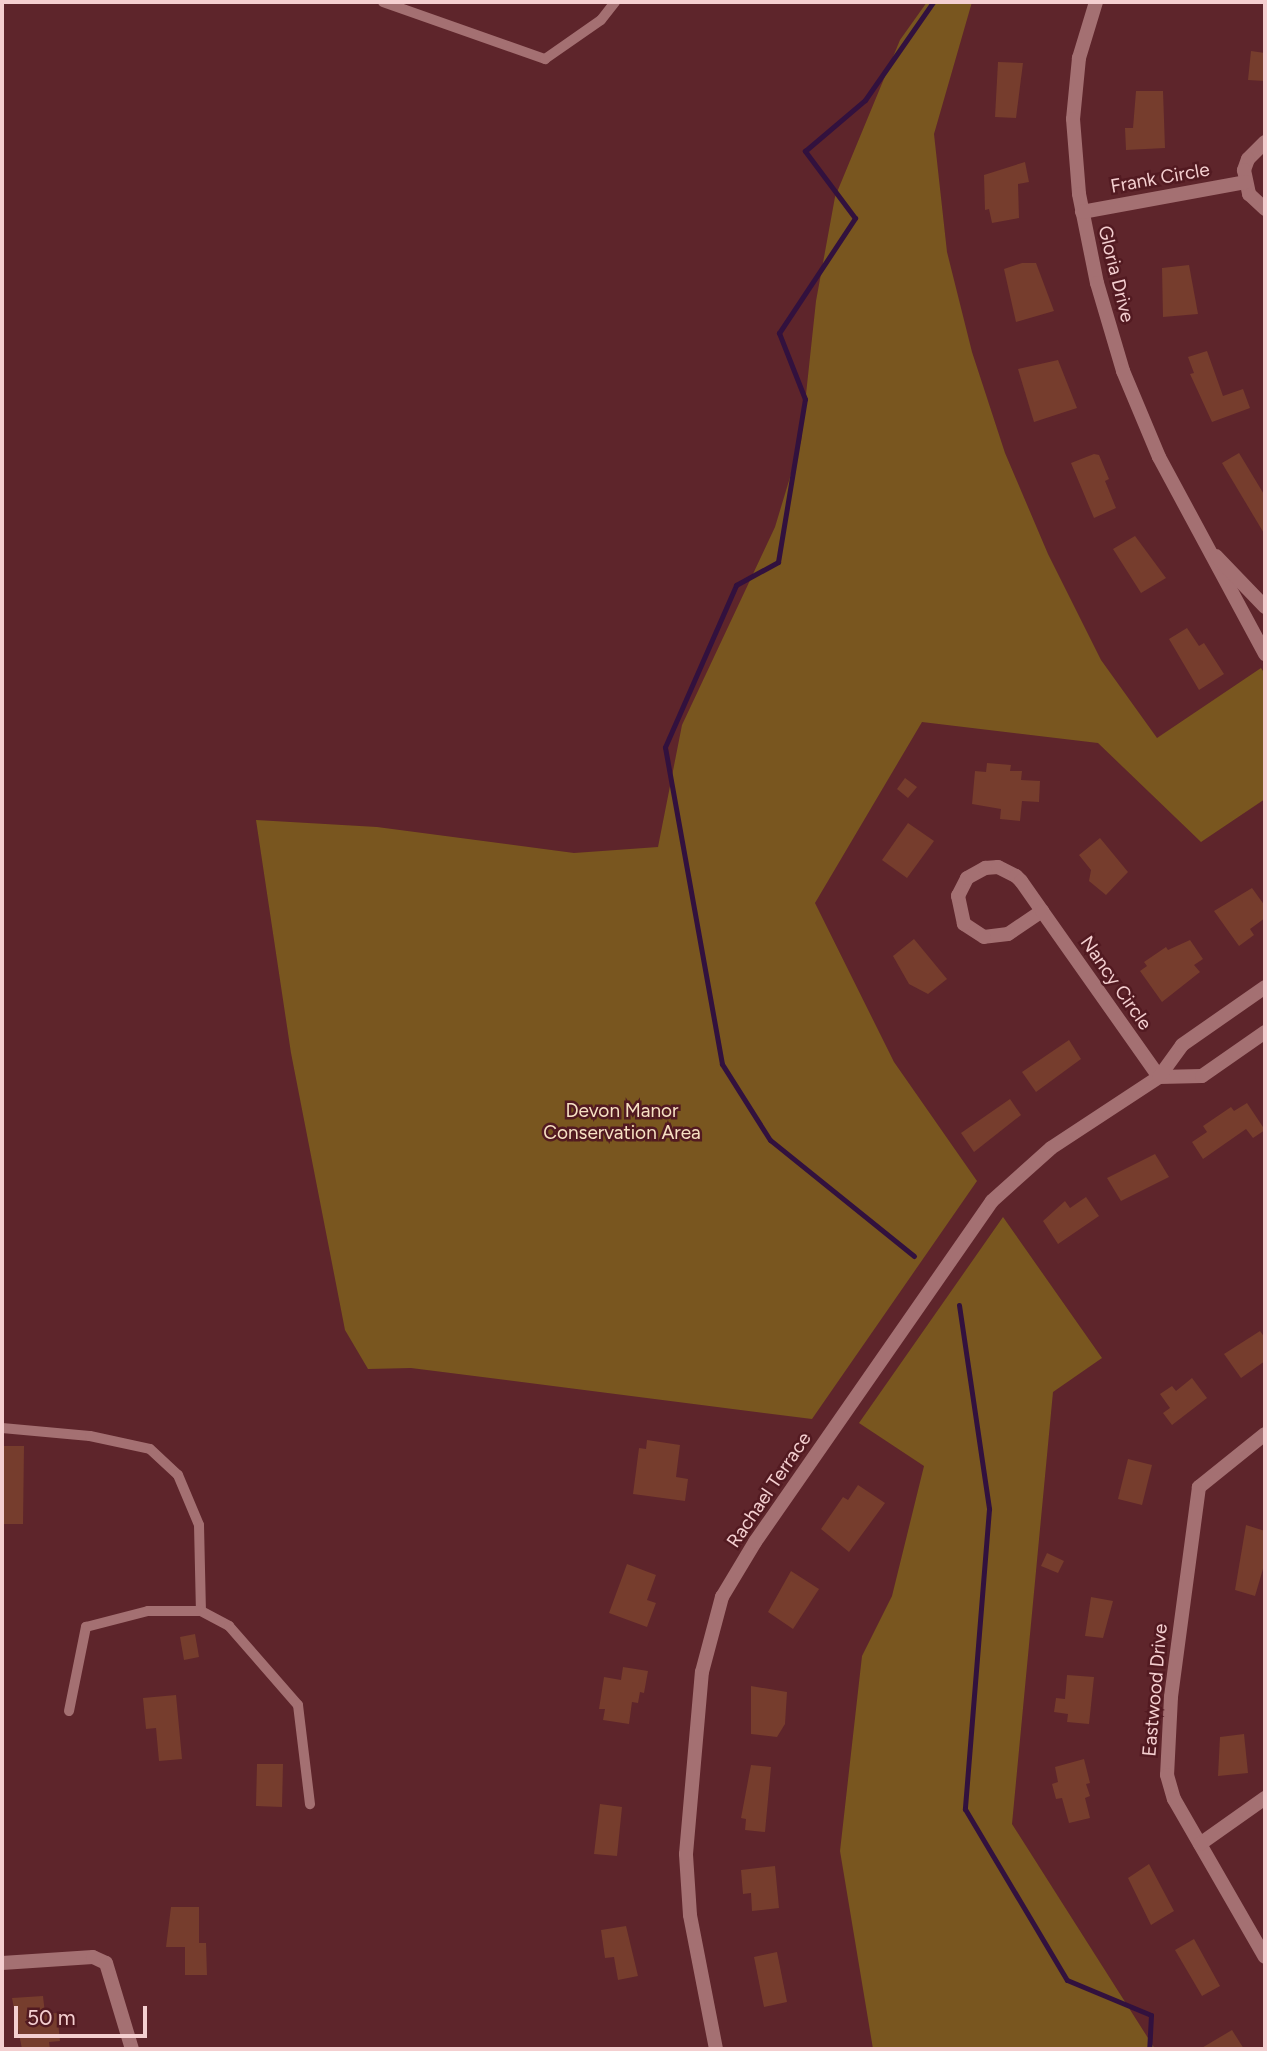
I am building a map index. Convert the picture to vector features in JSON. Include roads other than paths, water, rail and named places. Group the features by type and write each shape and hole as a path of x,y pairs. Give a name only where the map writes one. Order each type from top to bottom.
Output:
{"street":[{"name":"Gloria Drive","path":"1096,2 1079,58 1074,99 1082,212 1123,371 1158,457 1265,654"},
{"path":"1265,142 1248,159 1244,183 1249,194 1265,209"},
{"name":"Frank Circle","path":"1082,212 1244,183"},
{"name":"Gloria Drive","path":"1201,540 1265,607"},
{"name":"Nancy Circle","path":"1042,911 1008,934 984,937 964,924 958,896 972,873 998,867 1016,876 1042,911 1159,1077"},
{"name":"Rachael Terrace","path":"716,2049 690,1915 686,1854 702,1672 722,1597 755,1542 992,1201 1059,1142 1159,1077 1182,1045 1265,987"},
{"path":"1159,1077 1202,1076 1265,1032"},
{"name":"Eastwood Drive","path":"1265,1434 1199,1487 1190,1536 1171,1697 1167,1775 1174,1799 1265,1957"},
{"path":"1200,1844 1265,1798"},
{"path":"2,1963 80,1957 106,1963 132,2049"}],"lane":[{"path":"383,2 545,59 601,20 615,2"},
{"path":"2,1428 90,1436 150,1449 178,1475 199,1525 201,1611"},
{"path":"69,1711 86,1627 148,1611 201,1611 229,1626 298,1705 310,1804"}],"waterway":[{"path":"914,1256 770,1140 722,1064 665,747 736,585 778,562 805,399 779,333 855,218 805,151 865,100 933,2"},
{"path":"959,1305 989,1509 965,1809 1067,1980 1151,2015 1149,2049"}],"park label":[{"name":"Devon Manor Conservation Area","path":"622,1122"}]}
